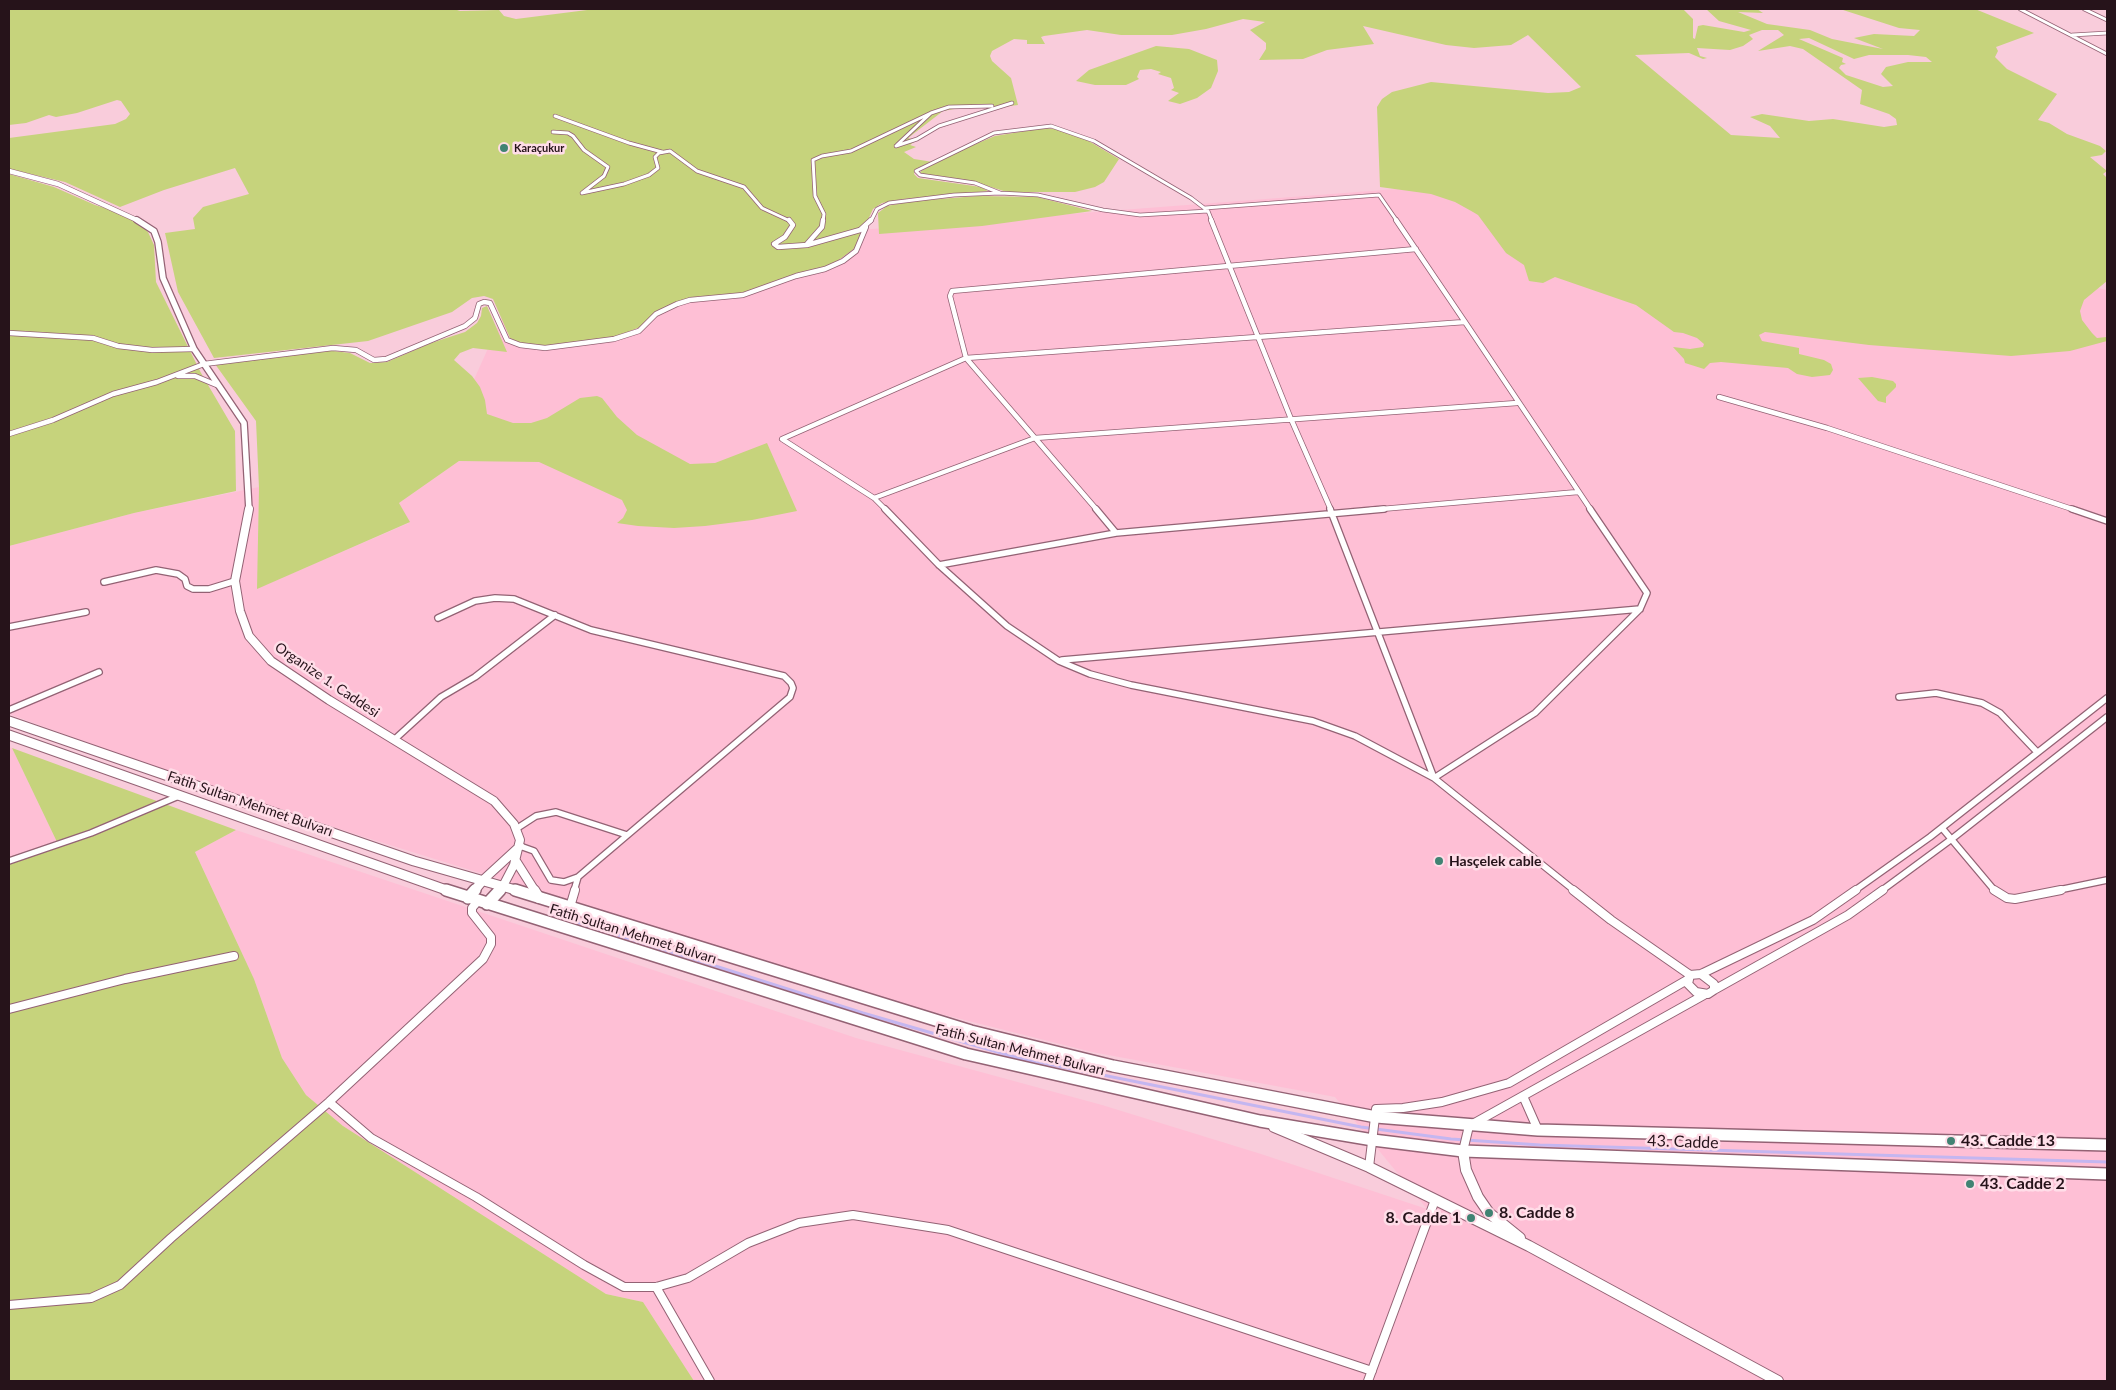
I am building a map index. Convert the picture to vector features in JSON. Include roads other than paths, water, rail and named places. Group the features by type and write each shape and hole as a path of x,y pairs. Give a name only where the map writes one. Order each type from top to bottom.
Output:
{"main road":[{"name":"Fatih Sultan Mehmet Bulvarı","path":"9,721 414,861 503,886 971,1031 1113,1066 1263,1096"},
{"name":"Fatih Sultan Mehmet Bulvarı","path":"9,735 478,901 966,1054 1260,1121"},
{"path":"478,901 483,880"},
{"path":"478,901 503,886"},
{"name":"43. Cadde","path":"1263,1096 1470,1126 1538,1130 2107,1145"},
{"name":"43. Cadde","path":"1260,1121 1373,1140 1463,1151 2107,1174"}],"street":[{"path":"2020,9 2107,54"},
{"path":"2084,9 2107,20"},
{"path":"2070,35 2107,33"},
{"path":"931,113 896,146 917,139 939,126 997,106 1012,103"},
{"path":"807,245 822,227 824,214 815,196 813,160 822,156 851,150 931,113 949,107 997,106"},
{"path":"556,116 629,143 662,152 672,152 697,171 744,187 762,208 789,219 792,225 785,237 774,244 775,246 807,245 866,227"},
{"path":"1000,193 976,183 920,175 915,172 994,133 1029,127 1051,126 1094,141 1191,198 1206,210 1232,266 1291,419 1333,515 1434,778"},
{"path":"553,132 568,133 573,136 584,150 608,167 604,176 582,191 585,193 624,184 653,172 658,168 655,157 662,152"},
{"name":"Organize 1. Caddesi","path":"9,171 58,184 138,220 154,231 158,242 163,278 194,349 244,423 249,497 248,514 235,581 240,611 249,636 271,661 329,700 494,801 516,829 520,846"},
{"path":"9,434 53,420 113,394 204,364 323,348 351,349 365,353 374,360 386,359 465,326 477,315 479,304 486,302 490,303 507,340 513,344 545,348 607,340 639,331 656,314 677,304 690,300 743,295 796,276 825,269 844,261 856,251 866,227 877,209 889,203 1000,193 1038,195 1103,210 1140,215 1379,195 1647,593 1640,609 1535,714 1434,778"},
{"path":"1116,532 966,358 950,296 956,289 1416,249"},
{"path":"1465,322 966,358 782,440 874,498 939,565 1007,626 1059,661 1090,674 1131,685 1314,721 1355,736 1434,778 1610,920 1689,978 1692,990 1704,995"},
{"path":"9,333 93,338 118,346 152,350 194,349"},
{"path":"172,376 195,376 219,386"},
{"path":"1719,398 1827,428 2107,521"},
{"path":"874,498 1035,438 1517,402"},
{"path":"939,565 1116,532 1333,515 1578,492"},
{"path":"104,582 156,570 178,574 184,579 187,586 193,589 209,589 235,581"},
{"path":"438,618 468,603 495,598 514,599 590,630 784,676 792,685 790,697 578,877 564,882 551,880 534,850 520,846"},
{"path":"1059,661 1640,609"},
{"path":"9,627 86,612"},
{"path":"395,739 441,697 475,677 555,615"},
{"path":"9,710 99,672"},
{"path":"1899,697 1936,693 1982,702 2000,713 2037,752"},
{"path":"1369,1167 1376,1113 1442,1102 1509,1083 1689,978 1702,974 1813,920 1942,828 2107,698"},
{"path":"1529,1246 1489,1213 1469,1179 1463,1151 1470,1126 1848,915 1953,838 2107,717"},
{"path":"9,861 91,833 181,796"},
{"path":"516,829 536,816 556,812 627,835"},
{"path":"1942,828 1953,838 1995,891 2007,898 2015,899 2107,880"},
{"path":"483,880 520,846"},
{"path":"503,886 516,861 520,846"},
{"path":"516,861 539,898"},
{"path":"570,907 578,877"},
{"path":"9,1305 91,1298 120,1285 171,1238 329,1102 483,959 488,952 491,937 472,913 472,908 478,901"},
{"path":"9,1009 125,979 234,956"},
{"path":"1702,974 1712,981 1714,990"},
{"path":"1523,1096 1538,1130"},
{"path":"329,1102 370,1138 476,1197 584,1265 624,1287 656,1287 688,1278 748,1243 799,1223 853,1215 948,1230 1372,1371"},
{"path":"1260,1121 1369,1167 1529,1246 1778,1381"},
{"path":"1368,1381 1435,1200"},
{"path":"656,1287 710,1381"}],"waterway":[{"path":"555,915 863,1013 1018,1058 1361,1127 1451,1139 1540,1145 2107,1162"}],"place":[{"name":"Karaçukur","path":"504,148"},
{"name":"Hasçelek cable","path":"1439,861"},
{"name":"43. Cadde 13","path":"1951,1141"},
{"name":"43. Cadde 2","path":"1970,1184"},
{"name":"8. Cadde 8","path":"1489,1213"},
{"name":"8. Cadde 1","path":"1471,1218"}]}
